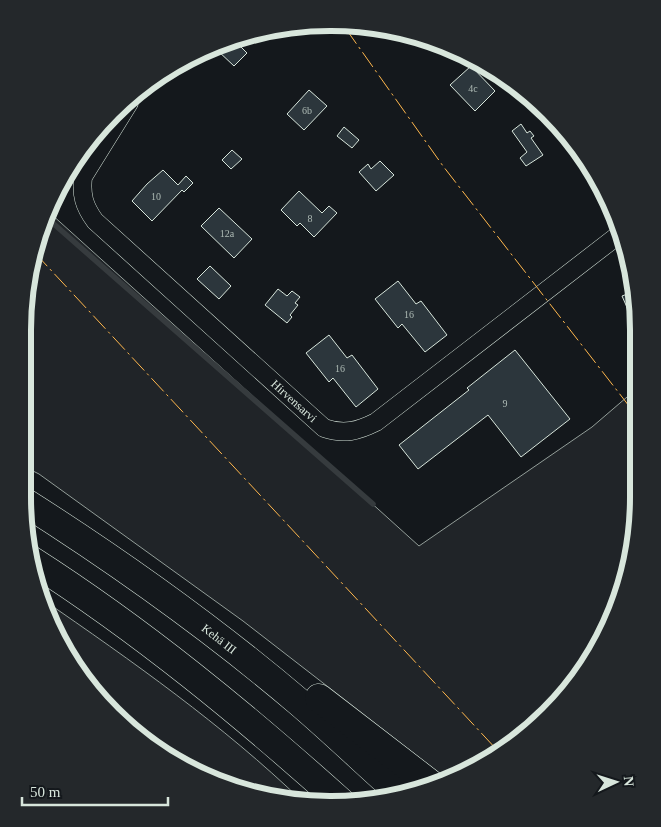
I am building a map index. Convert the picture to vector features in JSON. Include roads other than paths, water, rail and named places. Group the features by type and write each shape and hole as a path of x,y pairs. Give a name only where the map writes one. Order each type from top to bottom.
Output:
{"highway":[{"name":"Kehä III","path":"32,507 144,583 229,646 300,703 395,789"},
{"path":"39,566 156,649 229,704 334,796"},
{"path":"229,646 308,690 426,780"},
{"path":"303,768 327,796"}],"street":[{"name":"Hirvensarvi","path":"118,120 84,177 82,189 86,209 95,221 324,428 336,432 357,431 376,422 615,238"}],"waterway":[{"path":"52,222 373,504"}]}
